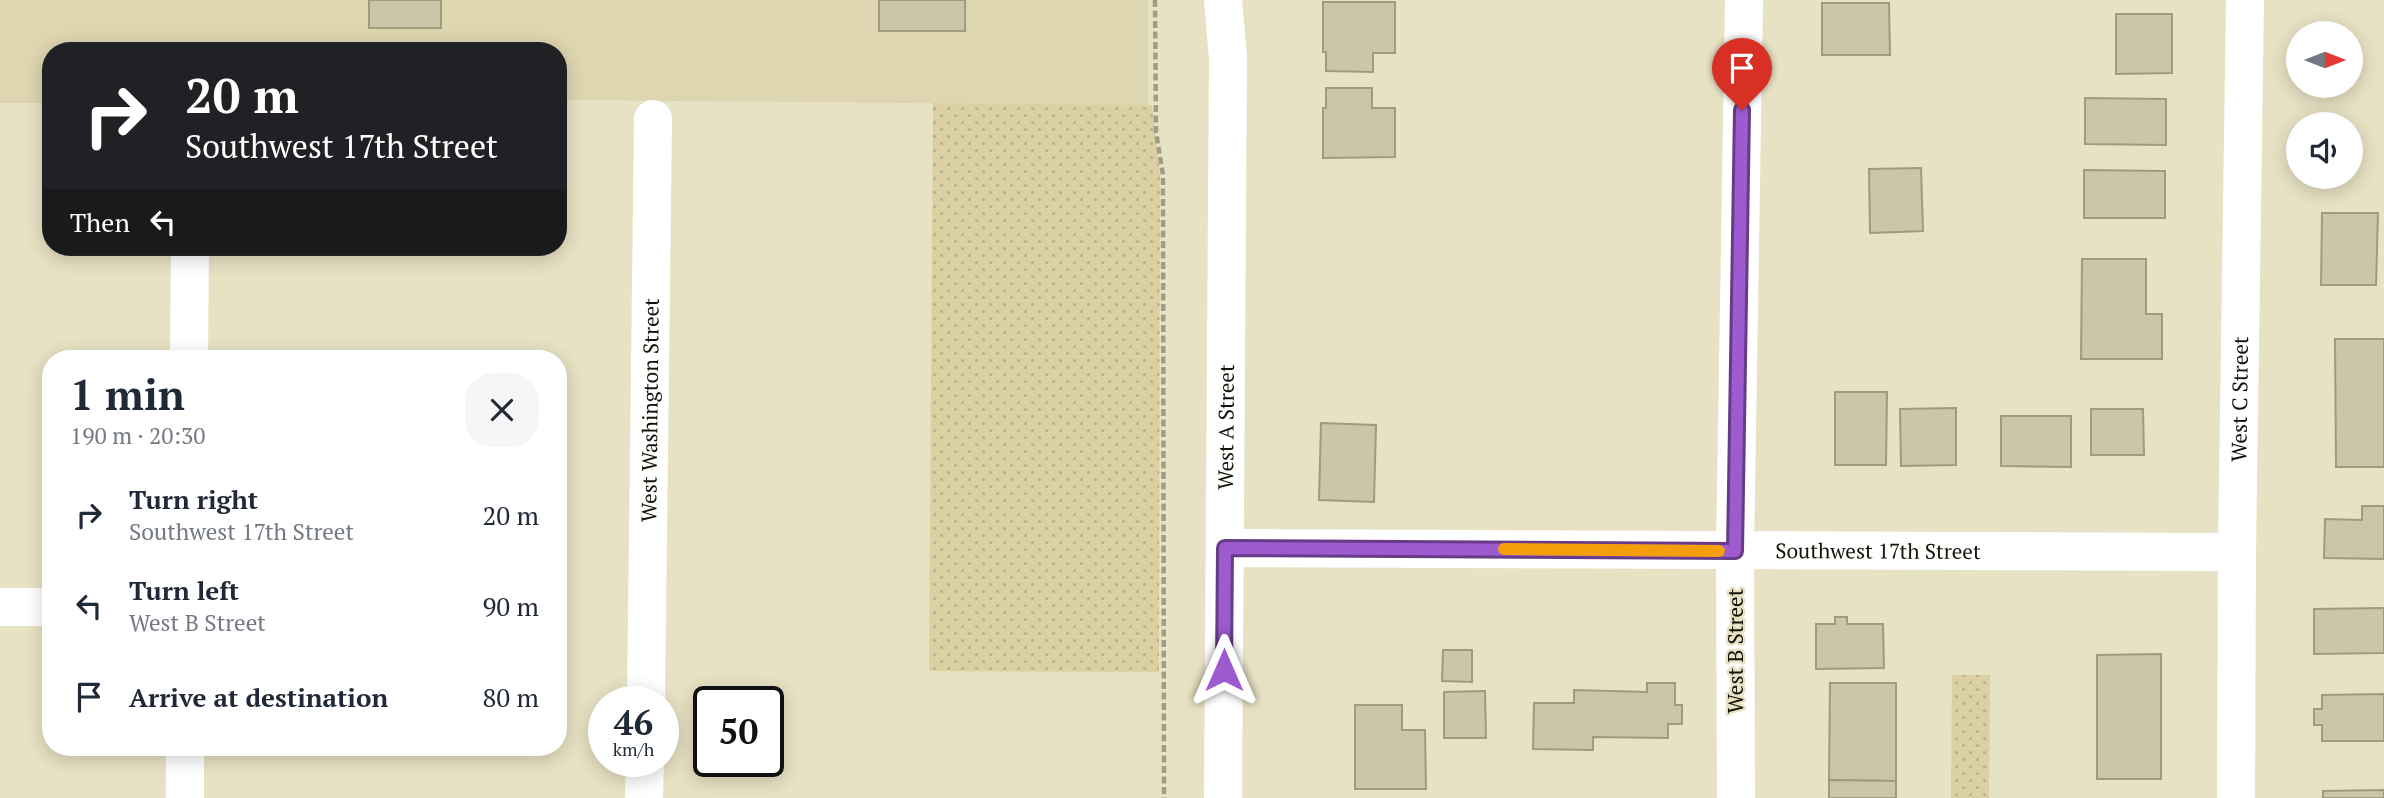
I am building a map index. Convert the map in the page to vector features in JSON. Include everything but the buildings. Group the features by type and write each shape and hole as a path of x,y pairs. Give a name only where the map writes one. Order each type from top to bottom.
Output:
{"street":[{"name":"West A Street","path":"1223,0 1228,58"},
{"name":"West A Street","path":"1223,798 1228,58 1231,0"},
{"name":"West B Street","path":"1736,798 1735,551 1744,0"},
{"name":"West C Street","path":"2236,798 2245,0"},
{"name":"West Washington Street","path":"646,686 653,120"},
{"path":"189,350 190,256"},
{"name":"Southwest 17th Street","path":"1225,548 2237,552"},
{"path":"0,607 42,607"},
{"path":"185,756 185,798"},
{"path":"644,798 645,777"}],"path":[{"path":"1155,0 1156,132 1163,175 1164,798"}],"shaded area":[{"path":"0,0 1148,0 1148,105 567,100 567,42 42,42 42,103 0,103"},
{"path":"933,103 1152,105 1160,174 1159,672 929,671"},
{"path":"1952,675 1990,675 1989,798 1951,798"}],"slow traffic":[{"path":"1504,549 1719,551"}],"route":[{"path":"1224,670 1225,548 1735,551 1742,110"}]}
